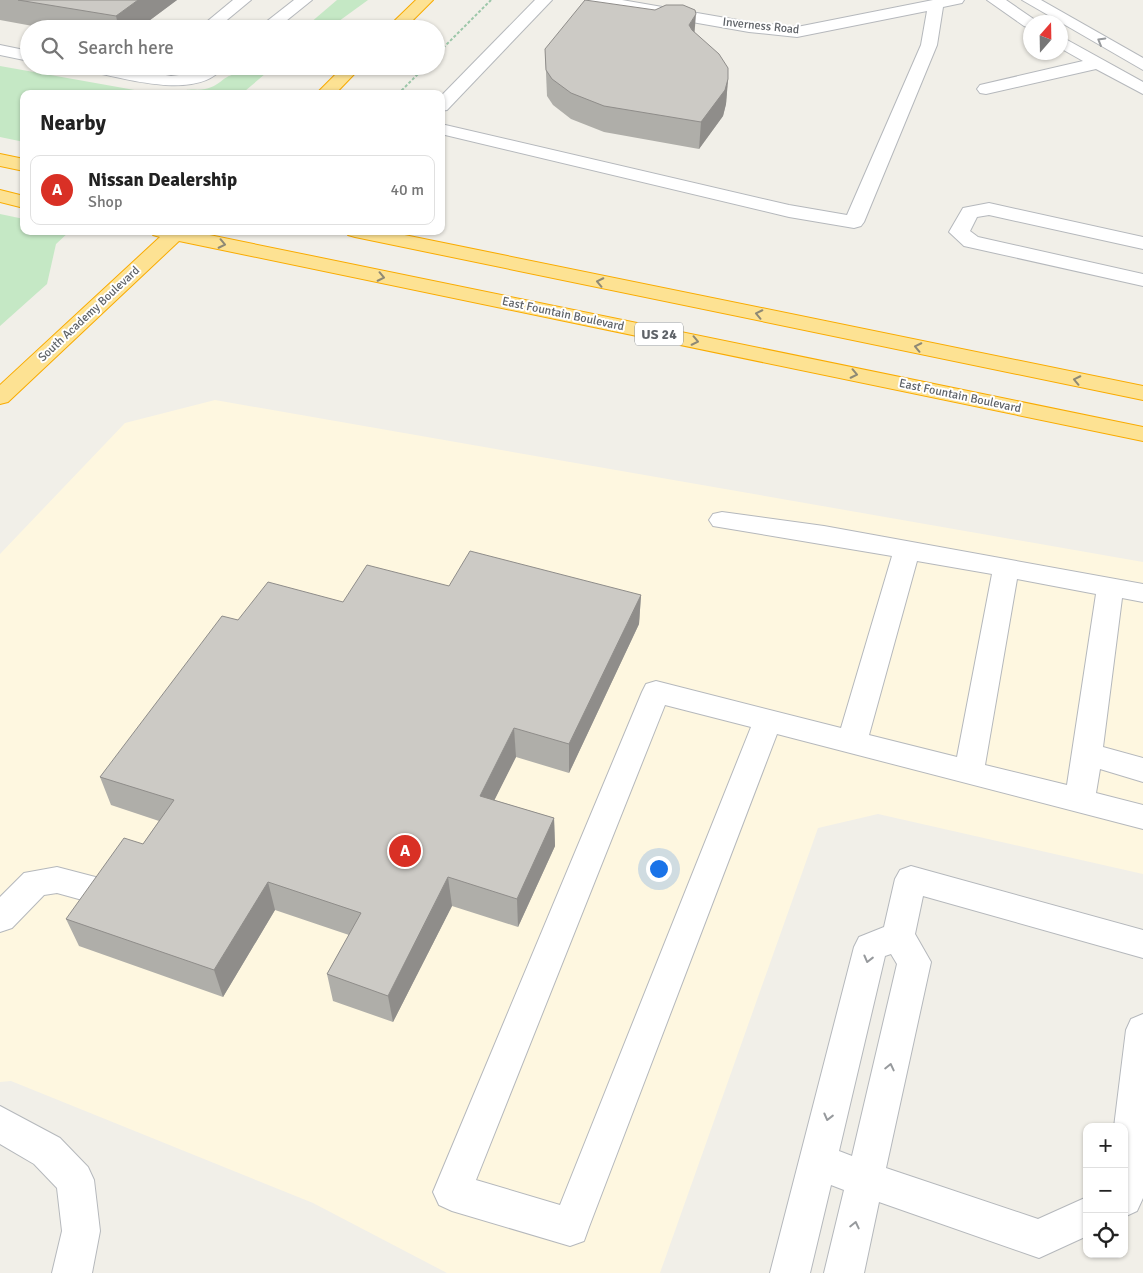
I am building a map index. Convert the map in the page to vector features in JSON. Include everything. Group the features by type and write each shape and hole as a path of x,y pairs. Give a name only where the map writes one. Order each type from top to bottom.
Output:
{"highway":[{"path":"404,20 425,0"},
{"path":"329,90 345,75"},
{"path":"0,160 20,165"},
{"path":"0,196 20,201"},
{"name":"South Academy Boulevard","path":"0,397 168,235"},
{"name":"East Fountain Boulevard","path":"185,235 1143,434"},
{"path":"373,235 1143,393"}],"street":[{"path":"217,20 243,0"},
{"path":"277,20 304,0"},
{"path":"445,102 544,0"},
{"name":"Inverness Road","path":"595,0 750,27 797,32 956,0"},
{"path":"995,0 1023,18"},
{"path":"1030,0 1143,65"},
{"path":"445,130 780,209 854,222 929,45 936,4"},
{"path":"1068,46 1143,89"},
{"path":"0,50 20,54"},
{"path":"986,89 1098,63"},
{"path":"159,75 171,81 200,78 204,75"},
{"path":"1143,243 989,208 970,212 959,232 971,242 1143,280"},
{"path":"722,520 908,550 1143,593"},
{"path":"852,742 908,550"},
{"path":"969,771 1006,568"},
{"path":"1080,800 1110,587"},
{"path":"768,720 570,1227 452,1192 656,692 768,720 852,742 969,771 1143,816"},
{"path":"1087,754 1143,770"},
{"path":"844,1273 914,962 898,936 911,879 1143,944"},
{"path":"0,918 34,883 57,880 115,896"},
{"path":"790,1273 871,947 898,936"},
{"path":"1128,1177 1143,1030"},
{"path":"0,1124 47,1151 75,1180 81,1231 72,1273"},
{"path":"817,1162 1039,1238 1083,1218"}],"path":[{"path":"445,47 491,0"},
{"path":"402,90 417,75"}],"shaded area":[{"path":"215,400 1143,562 1143,874 878,814 818,828 660,1273 447,1273 313,1203 11,1081 0,1082 0,554 125,423"}],"green space":[{"path":"337,0 368,0 340,20 314,20"},
{"path":"0,66 20,70 20,75 50,75 135,90 20,90 20,141 0,137"},
{"path":"264,75 246,90 201,90 217,85 228,76"},
{"path":"0,214 20,218 20,235 66,235 56,244 47,284 0,326"}],"building":[{"path":"18,0 138,0 116,16"},
{"path":"585,0 655,10 666,5 683,5 695,10 696,14 689,25 692,30 719,54 728,68 725,90 701,122 604,106 571,93 552,79 546,70 545,49"},
{"path":"470,551 641,595 569,744 514,728 480,796 554,818 517,899 448,877 388,996 327,974 361,913 268,882 214,970 66,919 124,838 143,844 174,800 100,777 222,616 238,620 268,582 343,602 367,565 449,586"}],"place":[{"name":"Nissan Dealership","path":"405,851"}]}
